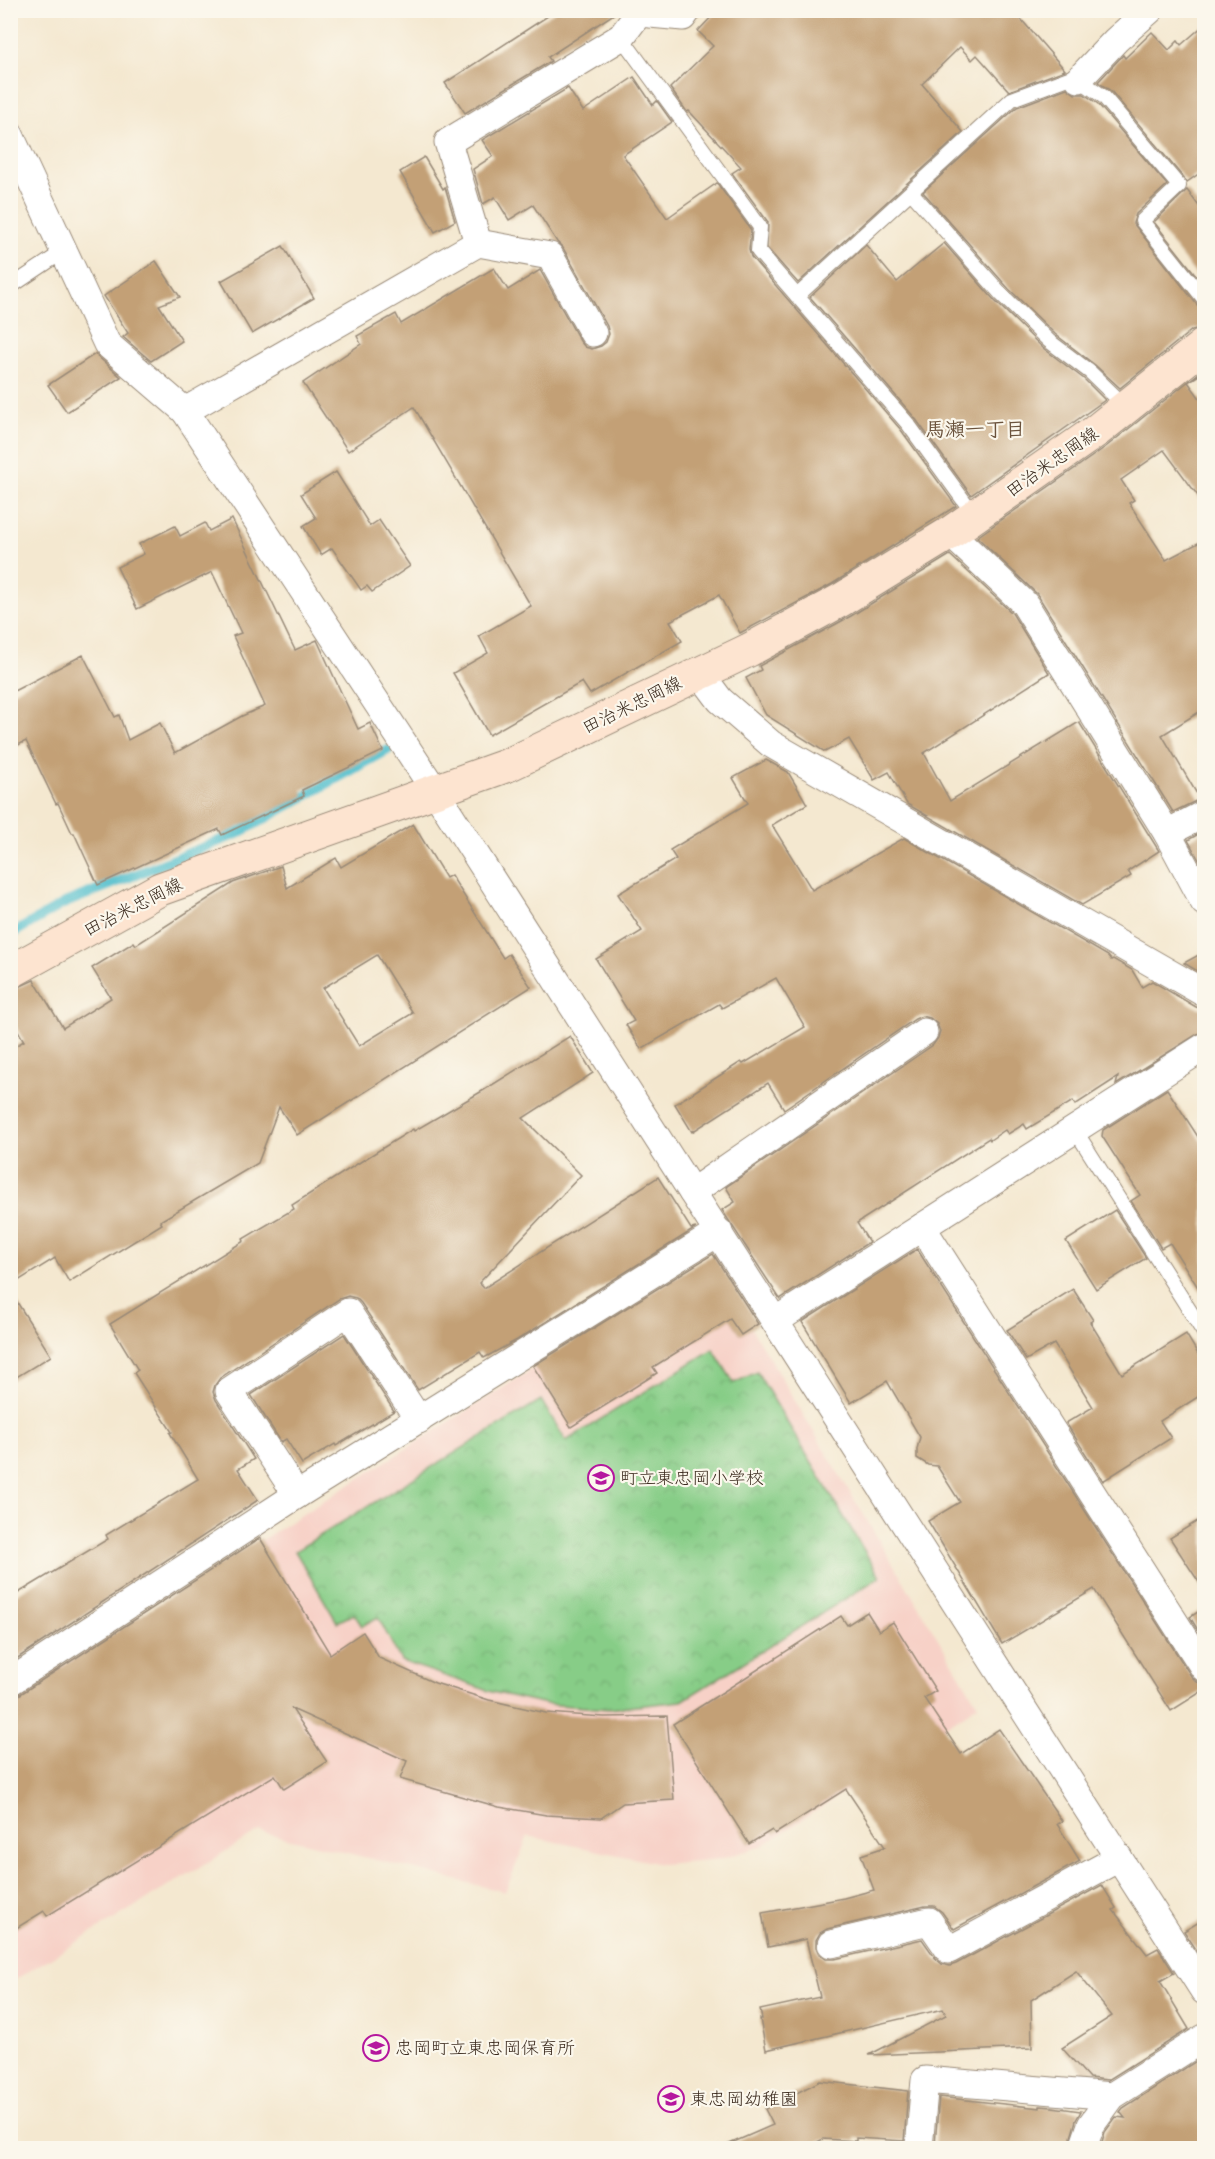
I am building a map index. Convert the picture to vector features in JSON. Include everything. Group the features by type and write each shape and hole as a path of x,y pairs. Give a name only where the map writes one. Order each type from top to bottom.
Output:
{"main road":[{"name":"田治米忠岡線","path":"10,972 160,889 508,765 749,650 841,600 963,525 1096,431 1204,345"}],"street":[{"path":"478,243 448,142 621,38 638,12 683,17 688,10"},
{"path":"1079,80 1116,40 1150,10"},
{"path":"10,135 107,344 185,411 435,791 1204,1991"},
{"path":"185,411 478,243 550,256 593,333"},
{"path":"963,525 1024,603 1167,832 1204,902"},
{"path":"699,672 720,700 771,744 1204,993"},
{"path":"1167,832 1204,814"},
{"path":"692,1192 924,1032"},
{"path":"775,1321 1204,1047"},
{"path":"922,1227 1204,1668"},
{"path":"10,1682 297,1495 719,1232"},
{"path":"297,1495 228,1391 348,1312 419,1420"},
{"path":"831,1944 929,1921 949,1950 1119,1858"},
{"path":"1083,2148 1091,2125 1112,2096 1204,2038"},
{"path":"919,2148 925,2080 1112,2096"}],"lane":[{"path":"621,38 760,227 758,251 908,424 963,525"},
{"path":"797,296 1012,99 1074,76 1104,97 1179,186 1142,221 1204,300"},
{"path":"911,192 1010,302 1049,341 1090,372 1126,407"},
{"path":"10,287 64,251"},
{"path":"1074,1130 1204,1333"}],"shaded area":[{"name":"町立東忠岡小学校","path":"709,1258 978,1705 762,1846 720,1859 661,1864 528,1836 505,1892 259,1831 11,1982 11,1698"}],"green space":[{"path":"713,1349 734,1383 757,1372 880,1577 682,1701 609,1709 547,1704 492,1692 401,1661 378,1617 362,1626 354,1614 337,1622 295,1551 541,1400 566,1441"}],"building":[{"path":"557,10 620,10 548,57 551,61 465,113 445,83"},
{"path":"718,10 1013,10 1065,70 1009,91 977,55 972,60 960,47 922,84 963,132 798,283 767,248 768,222 732,173 741,167 689,111 687,112 670,88 713,46 698,31"},
{"path":"1204,25 1204,170 1187,182 1111,91 1098,82 1123,55 1125,58 1152,32 1169,50 1178,41 1181,45"},
{"path":"634,77 653,105 657,101 672,122 623,155 667,218 717,183 751,230 749,250 751,257 901,430 956,506 832,584 740,633 719,595 670,621 682,641 590,694 582,682 489,735 453,673 488,653 479,636 531,606 414,407 348,451 303,383 361,344 357,336 396,314 401,324 494,268 508,290 540,270 585,347 592,349 606,342 609,334 607,326 563,248 533,205 509,220 495,197 483,204 473,169 493,156 482,140 568,88 583,111"},
{"path":"1067,88 1075,94 1084,94 1098,104 1167,185 1136,214 1133,223 1197,305 1204,308 1204,327 1192,330 1120,388 1055,334 1009,289 923,192 1017,107"},
{"path":"424,157 443,189 445,187 455,221 435,232 400,172"},
{"path":"1187,190 1204,213 1204,285 1154,222"},
{"path":"944,243 995,301 1043,348 1084,379 1105,400 971,495 915,418 810,297 866,245 897,282"},
{"path":"283,246 314,298 252,334 221,281"},
{"path":"156,261 180,297 159,305 182,341 151,361 123,337 128,333 104,296"},
{"path":"95,354 121,377 67,412 48,385"},
{"path":"1204,369 1204,372 1188,382 1204,404 1204,504 1164,450 1121,480 1134,500 1129,503 1166,560 1204,540 1204,709 1162,735 1200,799 1173,812 1037,594 977,537 1107,446"},
{"path":"336,472 370,526 379,520 410,566 372,592 367,586 361,590 332,548 321,555 303,526 316,518 301,494"},
{"path":"232,519 295,650 317,640 358,729 370,723 383,751 302,790 304,796 222,835 219,829 98,885 26,741 10,749 10,693 83,655 115,717 119,715 128,740 160,723 175,753 265,706 233,636 241,633 212,572 137,609 117,567 144,554 139,544 175,526 180,536 205,523 209,531"},
{"path":"950,555 1012,613 1049,673 924,753 950,801 1079,722 1159,851 1128,871 1131,876 1082,905 907,804 889,772 874,780 849,739 825,752 766,715 746,678 761,670 759,666 851,616"},
{"path":"766,760 788,772 807,804 772,825 812,890 904,838 1108,956 1111,960 1132,970 1142,987 1152,981 1196,1007 1204,1009 1204,1030 1116,1085 1118,1077 1075,1105 1073,1101 1027,1129 1024,1124 1008,1134 1005,1130 990,1140 989,1138 857,1223 869,1242 780,1299 722,1210 735,1202 726,1187 933,1045 940,1031 937,1024 930,1018 922,1016 915,1019 784,1109 768,1083 692,1132 675,1104 741,1062 743,1064 805,1027 776,978 722,1008 719,1004 641,1049 626,1025 634,1021 596,959 642,931 618,894 676,859 670,850 748,803 733,778"},
{"path":"413,824 446,878 451,875 503,958 509,954 531,987 297,1135 279,1107 258,1163 160,1221 162,1224 69,1282 55,1258 10,1286 10,1049 24,1041 10,1017 10,991 34,980 63,1028 111,998 92,968 134,942 136,945 233,883 281,866 287,888 336,858 341,867","holes":["377,955 413,1013 359,1046 323,988"]},
{"path":"1204,831 1204,869 1188,840"},
{"path":"1204,952 1204,975 1184,963"},
{"path":"570,1036 593,1073 523,1118 581,1175 479,1283 484,1288 658,1177 691,1229 696,1228 517,1340 484,1358 480,1352 418,1390 361,1303 356,1298 348,1296 339,1299 220,1378 215,1385 213,1392 216,1400 254,1459 238,1469 258,1500 10,1663 10,1598 108,1539 106,1535 198,1479 170,1433 172,1432 134,1373 138,1370 110,1324 294,1209 292,1205 365,1159 413,1129 414,1131 484,1090"},
{"path":"1167,1089 1204,1146 1204,1297 1170,1243 1161,1248 1131,1201 1140,1195 1102,1136 1103,1130"},
{"path":"1115,1210 1146,1258 1096,1289 1066,1241"},
{"path":"917,1249 1191,1676 1197,1682 1204,1684 1204,1690 1171,1711 1094,1589 1002,1644 928,1521 960,1502 937,1466 928,1465 917,1458 920,1437 887,1381 851,1403 802,1322"},
{"path":"713,1254 758,1324 741,1335 730,1319 653,1367 657,1373 571,1427 533,1366"},
{"path":"1073,1289 1093,1320 1090,1322 1122,1374 1186,1334 1204,1364 1204,1393 1160,1421 1171,1438 1103,1481 1066,1423 1093,1407 1054,1344 1026,1360 1007,1330"},
{"path":"10,1291 51,1356 10,1381"},
{"path":"344,1334 394,1411 302,1464 286,1439 281,1442 251,1395"},
{"path":"1204,1517 1204,1590 1170,1538"},
{"path":"260,1538 330,1654 363,1632 379,1658 435,1683 489,1700 546,1713 604,1717 667,1716 674,1800 623,1803 601,1818 546,1815 499,1807 400,1779 407,1761 292,1709 327,1762 284,1789 275,1775 47,1916 44,1911 10,1932 10,1698 19,1695"},
{"path":"1204,1608 1204,1640 1190,1617"},
{"path":"867,1612 879,1631 893,1622 936,1691 924,1698 961,1754 999,1729 1062,1821 1057,1824 1080,1861 954,1929 942,1912 934,1906 925,1906 827,1929 820,1933 816,1940 819,1954 826,1959 835,1959 922,1939 936,1959 950,1966 1102,1885 1116,1908 1113,1910 1147,1954 1158,1948 1174,1973 1160,1981 1189,2029 1108,2080 1089,2078 1062,2048 1112,2016 1076,1971 1031,2000 1032,2048 869,2055 946,2015 943,2009 766,2050 760,2010 820,1997 806,1939 768,1947 762,1913 844,1898 874,1890 861,1855 885,1847 846,1789 775,1834 772,1830 749,1844 673,1724 841,1616 847,1625"},
{"path":"1204,1919 1204,1955 1201,1957 1184,1931"},
{"path":"1204,2056 1204,2148 1100,2148 1105,2132 1116,2117 1125,2118 1120,2112 1123,2108"},
{"path":"820,2081 908,2091 904,2141 856,2138 856,2141 823,2139 806,2148 720,2148 773,2125 765,2109"},
{"path":"939,2097 1081,2111 1068,2148 956,2148 935,2145"}],"waterway":[{"path":"10,935 65,903 239,833 388,750"}],"place":[{"name":"町立東忠岡小学校","path":"601,1478"},
{"name":"忠岡町立東忠岡保育所","path":"376,2048"},
{"name":"東忠岡幼稚園","path":"671,2099"}],"district":[{"name":"馬瀬一丁目","path":"975,429"}]}
